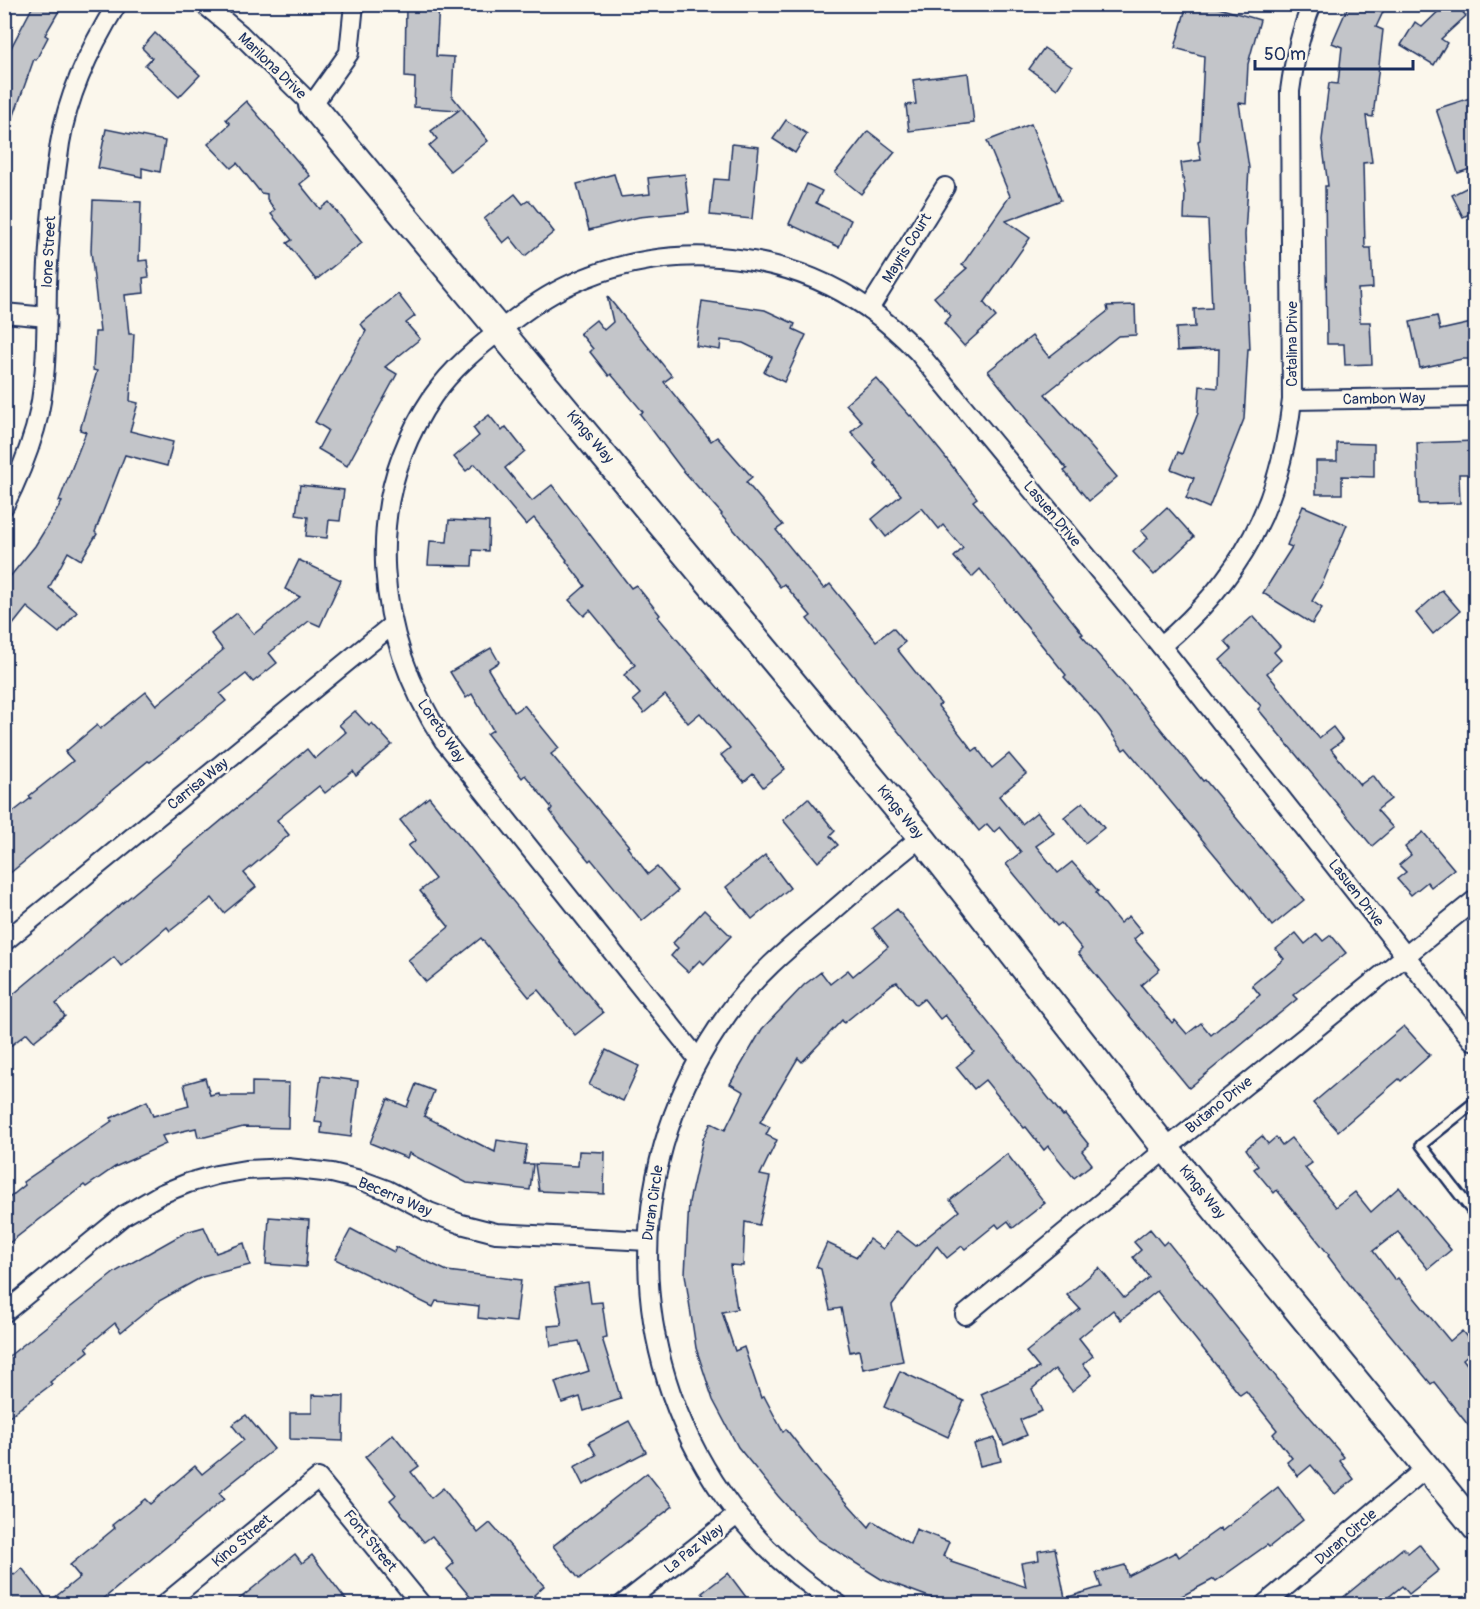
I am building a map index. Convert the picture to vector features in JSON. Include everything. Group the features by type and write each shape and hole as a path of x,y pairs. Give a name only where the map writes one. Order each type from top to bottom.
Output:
{"street":[{"name":"Ione Street","path":"4,506 17,480 35,428 45,373 52,209 61,141 84,64 117,4"},
{"name":"Marilona Drive","path":"204,4 240,34 312,105"},
{"path":"312,105 349,52 354,4"},
{"name":"Catalina Drive","path":"1161,646 1205,606 1238,563 1270,501 1281,468 1292,400 1290,91 1303,26 1312,4"},
{"name":"Kings Way","path":"312,105 501,329 921,837 1166,1149 1476,1528"},
{"name":"Mayris Court","path":"869,309 945,187"},
{"name":"Lasuen Drive","path":"501,329 542,300 569,285 612,268 643,261 690,255 752,260 783,268 840,291 869,309 896,330 918,352 1161,646 1472,1040"},
{"path":"4,312 47,317"},
{"name":"Loreto Way","path":"501,329 458,366 435,394 408,442 395,476 387,525 385,557 392,625 412,684 426,713 444,741 698,1059"},
{"name":"Cambon Way","path":"1292,400 1476,397"},
{"name":"Carrisa Way","path":"4,942 392,625"},
{"name":"Duran Circle","path":"838,1605 794,1572 762,1543 737,1515 710,1475 677,1411 663,1371 653,1329 648,1286 648,1240 652,1193 661,1151 675,1110 698,1059 743,993 783,952 921,837"},
{"name":"Butano Drive","path":"965,1315 1404,955 1476,899"},
{"name":"Becerra Way","path":"4,1313 123,1216 161,1194 188,1183 245,1170 288,1168 341,1176 387,1190 429,1212 461,1224 496,1233 648,1240"},
{"name":"Duran Circle","path":"1265,1605 1426,1468"},
{"name":"Kino Street","path":"165,1605 318,1478"},
{"name":"Font Street","path":"318,1478 421,1605"},
{"name":"La Paz Way","path":"623,1605 737,1515"}],"lane":[{"path":"1476,1101 1421,1144 1476,1216"}],"building":[{"path":"34,4 63,4 45,35 48,37 36,60 34,59 7,135 4,134 4,61"},
{"path":"406,4 439,4 436,56 454,57 452,96 488,141 450,171 429,146 437,139 431,131 459,110 414,107 415,78 405,77"},
{"path":"1187,4 1205,4 1260,20 1248,64 1246,104 1239,103 1249,168 1245,235 1250,349 1248,349 1244,419 1209,508 1186,498 1194,478 1171,469 1178,452 1182,454 1198,413 1200,386 1218,388 1219,349 1177,351 1176,328 1195,327 1194,309 1212,308 1208,220 1184,219 1185,193 1181,163 1201,160 1198,141 1200,140 1204,56 1175,48"},
{"path":"1349,4 1366,4 1383,12 1376,27 1383,30 1373,117 1366,116 1372,162 1363,163 1365,248 1371,248 1373,288 1358,289 1360,322 1370,322 1372,364 1345,365 1344,344 1327,344 1325,186 1328,186 1322,140 1329,83 1338,84 1342,47 1332,43"},
{"path":"1446,4 1456,4 1466,16 1441,39 1447,43 1434,65 1401,45 1415,22 1422,27"},
{"path":"155,33 200,75 179,97 145,65 152,58 142,48"},
{"path":"1044,48 1072,67 1057,89 1029,69"},
{"path":"968,73 974,123 909,131 906,105 916,104 913,80"},
{"path":"1476,96 1476,167 1458,173 1436,109"},
{"path":"246,101 310,176 300,184 320,209 329,202 362,243 316,280 287,243 292,240 271,214 275,210 267,199 267,194 261,193 237,163 231,168 208,144 230,124 226,119"},
{"path":"786,120 807,134 795,153 773,139"},
{"path":"1031,124 1061,200 1006,221 1030,238 984,303 996,317 964,346 944,323 951,316 934,297 967,268 962,265 1010,196 987,141"},
{"path":"106,129 165,141 160,172 142,168 142,177 98,168"},
{"path":"868,131 895,152 861,194 835,173"},
{"path":"732,144 759,147 752,219 710,215 714,179 729,180"},
{"path":"614,174 621,197 650,194 648,178 685,174 689,212 639,217 589,230 577,184"},
{"path":"1476,183 1476,211 1463,217 1452,195"},
{"path":"807,184 822,191 816,203 851,220 839,247 789,224"},
{"path":"515,194 523,204 529,200 554,232 525,256 510,237 503,243 484,219"},
{"path":"93,200 141,202 139,261 147,260 149,277 143,278 144,293 125,295 129,334 134,334 130,401 138,403 130,431 173,442 167,466 125,455 95,532 97,534 81,560 68,552 49,588 77,612 59,633 27,607 4,636 4,584 35,546 62,502 59,501 86,432 80,430 97,371 93,370 95,332 100,332 91,251"},
{"path":"398,294 415,316 406,323 420,339 385,367 397,374 347,466 318,449 328,430 315,422 366,331 361,324"},
{"path":"607,296 672,376 664,382 711,441 717,437 752,477 746,482 783,525 776,530 824,589 830,584 876,641 893,628 905,642 897,649 941,704 938,706 973,751 977,748 992,768 1009,754 1026,774 999,796 1022,824 1037,812 1054,833 1036,846 1058,873 1072,862 1098,891 1096,893 1120,923 1129,916 1142,932 1134,939 1160,969 1141,985 1172,1023 1175,1020 1187,1034 1201,1023 1211,1035 1260,995 1252,985 1284,959 1276,949 1296,933 1305,944 1317,934 1323,941 1331,935 1346,953 1293,995 1297,999 1189,1088 1078,953 1082,949 1061,923 1057,926 1006,864 1021,852 1000,827 994,832 987,824 979,831 807,619 811,616 784,584 780,587 722,514 681,468 640,414 643,412 590,352 593,349 580,333 596,320 604,330 613,322"},
{"path":"702,301 765,310 795,324 793,329 806,335 784,382 764,372 772,357 743,343 721,340 720,350 696,346"},
{"path":"1135,305 1136,335 1118,336 1045,394 1117,477 1089,501 1064,471 1067,469 988,371 1032,336 1049,357 1108,311 1107,306"},
{"path":"1437,316 1440,330 1476,322 1476,359 1462,359 1420,368 1410,322"},
{"path":"876,378 911,415 942,453 977,498 973,501 1009,542 1083,634 1081,635 1304,900 1272,926 1126,748 1123,750 1100,717 1064,677 1066,675 980,569 972,577 954,557 963,548 943,525 939,529 922,508 886,537 872,519 901,495 851,432 862,422 846,404"},
{"path":"489,415 502,431 506,427 525,451 505,468 532,501 552,485 631,588 636,585 660,615 658,617 785,769 763,787 753,774 744,782 721,755 730,748 700,713 688,723 665,695 644,713 633,700 640,694 624,675 635,665 590,610 584,616 569,600 585,586 567,560 534,518 526,525 475,464 466,471 454,457 479,436 473,428"},
{"path":"1476,441 1476,474 1459,474 1460,503 1419,504 1417,443"},
{"path":"1337,443 1374,444 1374,477 1342,476 1342,494 1316,494 1316,461 1337,461"},
{"path":"300,485 344,490 340,521 329,520 327,538 306,536 308,517 296,515"},
{"path":"1303,506 1347,525 1323,582 1312,601 1322,608 1312,624 1263,593 1292,547 1287,545"},
{"path":"1167,507 1194,537 1154,575 1133,552 1148,538 1141,531"},
{"path":"449,520 489,522 488,551 473,550 472,566 428,565 430,541 447,542"},
{"path":"299,560 341,580 320,626 309,621 269,653 277,663 253,682 246,674 220,694 226,701 4,878 4,819 73,761 65,752 97,725 100,729 146,692 156,705 223,650 211,634 237,613 254,634 300,597 285,589"},
{"path":"1442,590 1460,611 1433,634 1416,613"},
{"path":"1253,616 1280,646 1274,652 1281,660 1267,673 1319,738 1333,727 1343,740 1331,749 1360,785 1373,775 1391,799 1377,810 1393,828 1372,846 1258,709 1261,706 1220,660 1232,649 1225,641"},
{"path":"491,648 499,662 488,669 514,712 524,705 559,748 551,754 629,846 627,847 648,874 657,867 678,891 642,921 591,859 589,861 566,833 550,811 552,808 525,775 522,778 487,734 493,730 472,694 466,698 450,672"},
{"path":"355,711 369,726 372,723 392,745 356,776 353,771 325,793 319,786 277,820 289,835 244,873 256,887 224,913 212,898 170,931 167,927 121,966 114,957 56,1004 65,1016 34,1041 27,1033 4,1051 4,1002 307,749 315,759 346,732 339,725"},
{"path":"429,797 603,1013 575,1035 538,990 529,997 481,938 426,982 408,960 449,927 420,891 435,879 408,846 416,840 400,820"},
{"path":"808,798 835,831 830,836 838,845 818,862 783,820"},
{"path":"1083,802 1104,828 1085,843 1064,817"},
{"path":"1423,832 1454,869 1431,887 1427,882 1411,895 1397,879 1406,872 1399,865 1411,855 1405,847"},
{"path":"765,855 790,888 752,919 726,887"},
{"path":"897,909 1063,1116 1065,1115 1089,1145 1082,1151 1092,1164 1074,1178 1048,1146 1044,1150 1026,1127 1024,1128 985,1080 974,1089 956,1067 974,1052 945,1015 940,1019 924,999 916,1005 897,982 892,984 844,1023 842,1020 802,1062 798,1058 760,1122 770,1127 766,1135 777,1140 760,1175 770,1177 759,1225 745,1222 743,1266 730,1265 737,1309 722,1312 735,1351 744,1347 761,1398 764,1396 783,1432 786,1429 821,1474 869,1527 873,1521 910,1544 916,1529 949,1542 943,1556 952,1560 951,1562 1026,1587 1021,1563 1039,1560 1038,1551 1055,1548 1065,1598 1101,1587 1096,1573 1125,1565 1128,1576 1176,1552 1179,1557 1220,1528 1222,1531 1278,1487 1303,1520 1269,1547 1267,1545 1216,1581 1214,1579 1165,1605 958,1605 938,1598 937,1600 881,1579 817,1539 738,1447 713,1400 696,1348 685,1274 689,1202 703,1139 711,1123 725,1130 744,1092 730,1084 762,1029 804,985 821,972 830,984 848,970 853,976 888,947 873,928"},
{"path":"704,910 731,936 704,964 700,960 688,972 671,956 678,948 673,943"},
{"path":"1404,1026 1430,1055 1338,1131 1313,1103"},
{"path":"606,1050 639,1066 623,1101 589,1085"},
{"path":"321,1076 358,1081 351,1137 321,1133 322,1123 315,1122"},
{"path":"205,1078 210,1095 218,1093 219,1096 252,1096 252,1082 289,1083 288,1128 243,1127 198,1137 196,1128 162,1136 166,1144 115,1167 86,1187 84,1185 4,1247 4,1202 25,1185 23,1182 112,1121 111,1118 147,1101 153,1116 189,1106 184,1084"},
{"path":"416,1084 434,1091 424,1116 495,1152 497,1140 527,1145 524,1164 533,1164 530,1190 467,1183 409,1153 407,1158 370,1143 388,1099 407,1107"},
{"path":"1262,1136 1268,1144 1276,1137 1282,1145 1291,1138 1312,1163 1305,1168 1336,1207 1355,1192 1371,1212 1399,1187 1451,1250 1428,1269 1398,1232 1373,1251 1395,1280 1398,1278 1450,1341 1462,1331 1476,1348 1463,1359 1476,1376 1476,1435 1434,1382 1431,1384 1355,1292 1329,1255 1277,1190 1274,1193 1254,1169 1258,1166 1246,1149"},
{"path":"579,1151 605,1152 604,1194 539,1191 535,1164 578,1166"},
{"path":"1007,1154 1045,1203 1013,1228 1008,1221 999,1228 996,1224 965,1249 962,1246 947,1258 937,1246 892,1305 903,1361 863,1369 859,1350 850,1352 841,1308 830,1310 821,1269 816,1267 827,1243 857,1257 869,1239 883,1249 897,1231 916,1246 959,1211 950,1200"},
{"path":"269,1217 309,1220 306,1267 266,1264"},
{"path":"204,1227 216,1253 244,1243 250,1265 202,1277 159,1301 121,1332 115,1323 86,1347 89,1351 50,1382 52,1384 4,1420 4,1360 115,1272 186,1232"},
{"path":"351,1229 394,1252 396,1247 447,1271 521,1280 516,1322 478,1318 479,1306 436,1301 433,1307 335,1259"},
{"path":"1150,1229 1163,1245 1167,1241 1281,1383 1344,1457 1340,1461 1354,1479 1335,1494 1311,1465 1298,1476 1287,1462 1292,1458 1273,1434 1277,1430 1246,1391 1240,1395 1157,1291 1121,1320 1113,1310 1079,1338 1093,1356 1083,1364 1092,1375 1072,1391 1055,1369 1032,1389 1042,1411 1020,1420 1027,1435 1004,1445 981,1394 1039,1368 1026,1352 1080,1309 1067,1295 1099,1268 1124,1298 1149,1277 1133,1257 1141,1250 1134,1242"},
{"path":"588,1282 591,1303 602,1302 607,1337 602,1338 621,1399 584,1411 580,1397 562,1403 555,1382 589,1371 579,1341 551,1346 548,1326 562,1325 555,1287"},
{"path":"900,1371 964,1401 948,1437 884,1407"},
{"path":"312,1395 344,1396 343,1441 290,1439 290,1413 312,1413"},
{"path":"246,1415 274,1449 219,1493 224,1499 96,1605 4,1605 4,1563 14,1575 22,1568 49,1602 80,1577 70,1565 115,1528 112,1525 145,1499 150,1504 195,1466 202,1474 244,1440 232,1425"},
{"path":"629,1421 646,1452 583,1485 574,1467 596,1455 589,1442"},
{"path":"393,1434 419,1466 411,1472 431,1498 443,1488 478,1533 490,1523 527,1565 544,1586 534,1595 542,1605 477,1605 447,1569 454,1563 432,1536 424,1542 390,1500 396,1495 365,1457"},
{"path":"995,1438 1001,1461 980,1466 974,1444"},
{"path":"647,1473 673,1506 579,1579 553,1546"},
{"path":"1419,1544 1439,1570 1409,1594 1402,1586 1379,1605 1334,1605 1403,1548 1408,1553"},
{"path":"295,1554 302,1563 312,1555 350,1605 232,1605"},
{"path":"728,1573 752,1605 711,1605 702,1593"}]}
